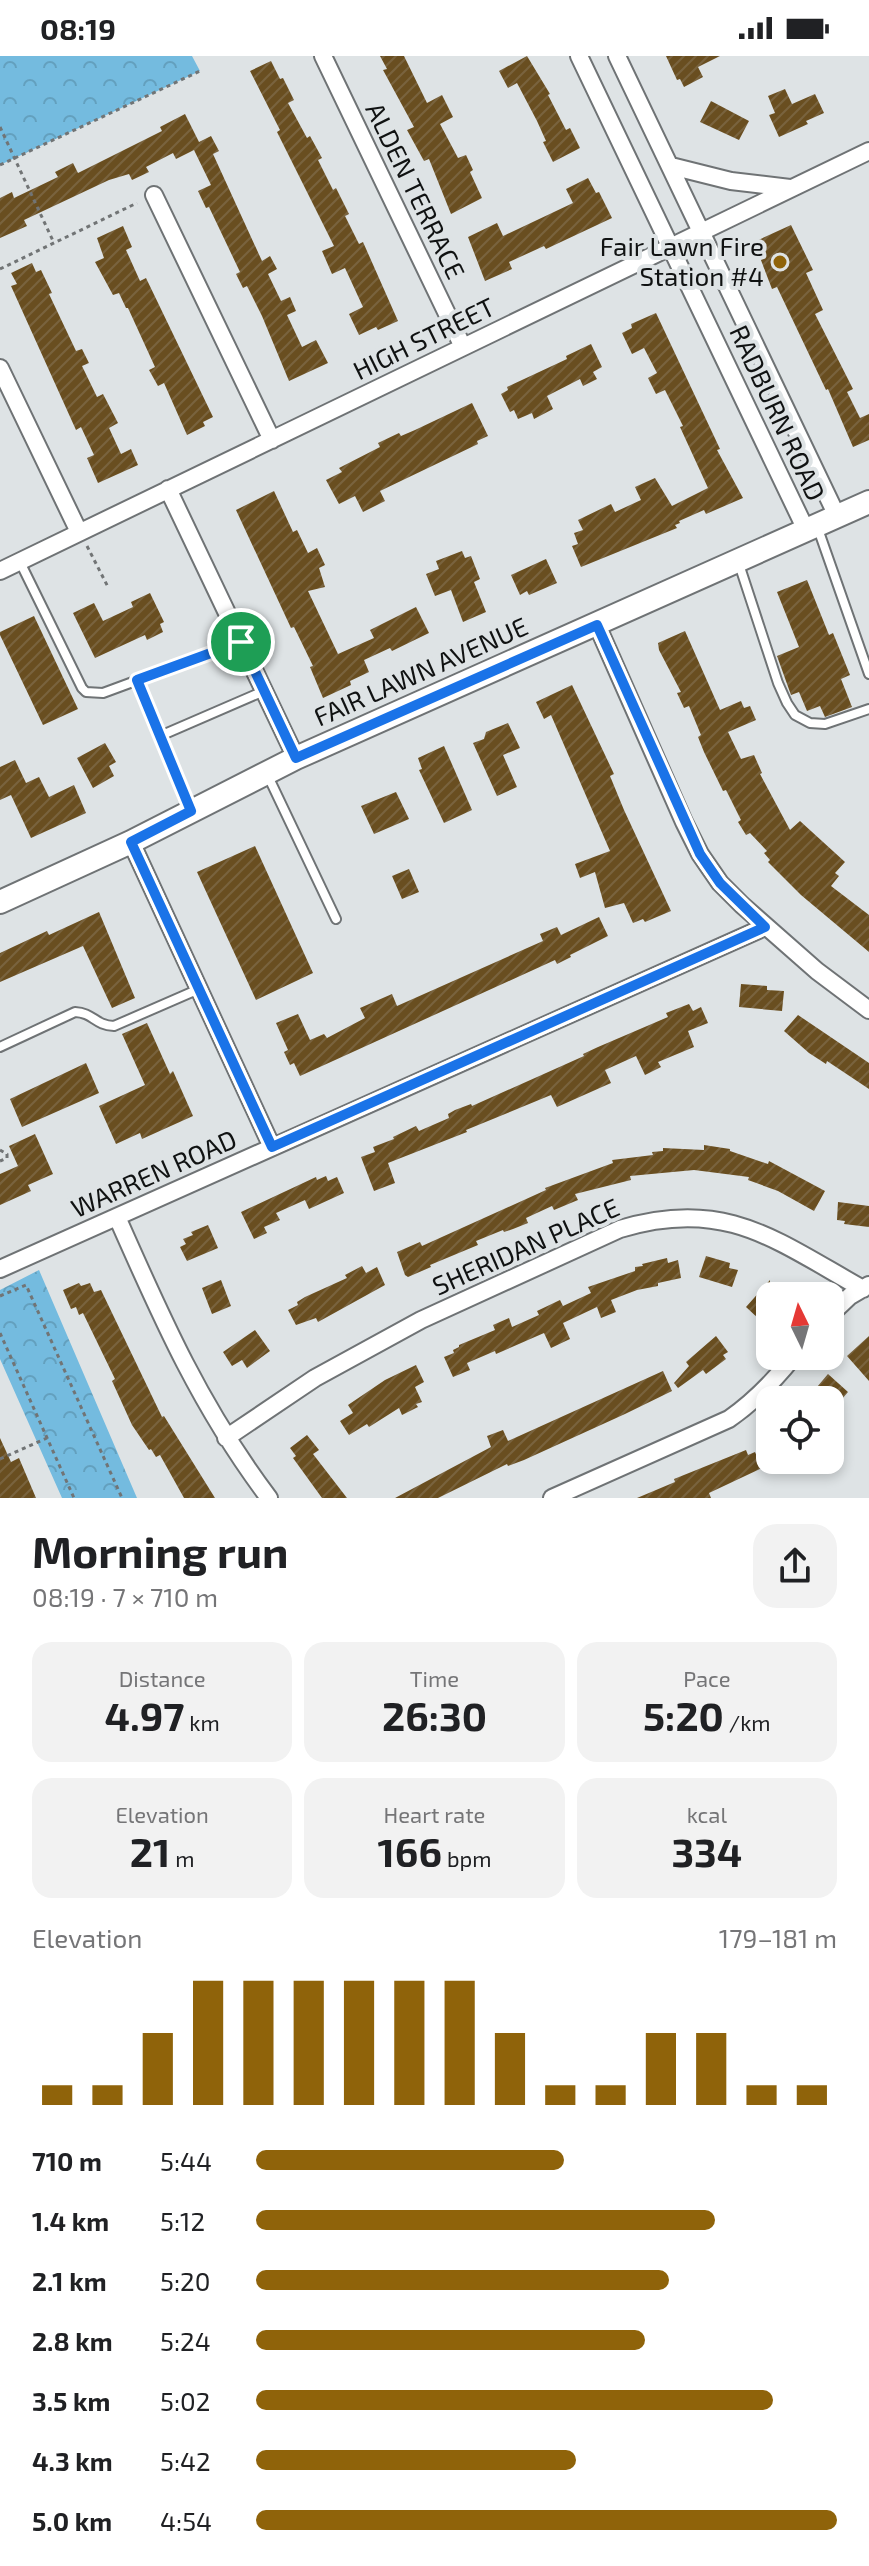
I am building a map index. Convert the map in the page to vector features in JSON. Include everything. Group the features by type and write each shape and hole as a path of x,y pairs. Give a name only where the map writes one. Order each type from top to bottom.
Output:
{"main road":[{"name":"FAIR LAWN AVENUE","path":"0,902 131,842 296,758 869,502"}],"street":[{"name":"ALDEN TERRACE","path":"323,56 463,347"},
{"name":"RADBURN ROAD","path":"579,56 671,246 820,524"},
{"name":"RADBURN ROAD","path":"617,56 702,231 820,524"},
{"name":"HIGH STREET","path":"0,571 869,151"},
{"path":"671,166 731,181 792,188"},
{"path":"154,195 272,440"},
{"path":"0,368 79,532"},
{"path":"168,489 296,758"},
{"path":"597,625 700,854 720,883 765,927 846,995 869,1010"},
{"path":"131,842 272,1147"},
{"name":"WARREN ROAD","path":"0,1269 765,927"},
{"path":"117,1217 178,1353 226,1438 269,1498"},
{"name":"SHERIDAN PLACE","path":"226,1438 315,1378 421,1320 620,1229 650,1220 707,1217 736,1223 763,1233 866,1287"},
{"path":"844,1302 866,1287"},
{"path":"552,1498 729,1419 752,1403 783,1370"}],"lane":[{"path":"820,524 869,674"},
{"path":"20,561 86,692 103,693 241,642"},
{"path":"738,561 778,683 795,715 810,723 825,724 869,709"},
{"path":"137,680 191,811"},
{"path":"160,736 264,691"},
{"path":"267,773 336,919"},
{"path":"0,1047 75,1012 87,1013 101,1025 114,1026 199,989"}],"path":[{"path":"0,165 200,71"},
{"path":"0,127 54,243"},
{"path":"0,269 154,195"},
{"path":"79,532 108,587"},
{"path":"0,1150 7,1154 7,1158 0,1161"},
{"path":"0,1296 26,1285 122,1498"},
{"path":"0,1333 74,1498"},
{"path":"0,1459 47,1438"}],"green space":[{"path":"0,56 192,56 200,71 0,165"},
{"path":"39,1270 137,1498 62,1498 0,1359 0,1290"}],"building":[{"path":"380,56 404,56 427,103 442,95 453,117 440,124 458,158 466,155 482,198 451,214 429,159 424,161 407,130 414,127 383,70 387,69"},
{"path":"527,56 550,94 566,130 570,128 580,148 553,162 537,121 517,83 508,88 499,71"},
{"path":"666,56 720,56 698,67 703,77 684,87 680,79 677,80"},
{"path":"271,61 294,100 288,103 322,158 318,160 349,214 345,216 359,244 363,242 398,321 378,330 376,327 359,335 349,314 363,307 345,268 332,274 322,251 334,246 250,71"},
{"path":"785,89 792,104 815,94 824,113 779,137 769,115 775,113 768,96"},
{"path":"711,101 749,121 739,140 700,122"},
{"path":"185,114 199,142 211,136 219,151 213,154 262,261 270,256 277,269 268,274 281,301 290,297 296,311 287,315 302,347 316,340 328,363 289,381 262,316 247,286 243,288 236,274 240,272 209,207 206,208 198,191 211,185 194,150 176,159 173,153 146,167 149,172 132,180 129,174 109,180 24,220 27,226 0,238 0,198 12,192 14,198 58,177 55,172 73,163 78,173 162,131 160,127"},
{"path":"588,178 612,218 546,249 544,246 509,262 512,269 485,281 468,237 497,223 503,236 573,203 566,189"},
{"path":"791,225 813,270 806,273 823,310 815,314 853,389 847,392 860,418 869,414 869,440 853,447 777,287 772,289 754,242"},
{"path":"123,226 132,247 126,250 140,281 146,278 213,417 203,422 205,426 187,435 164,383 158,386 149,370 155,367 128,308 119,293 113,295 95,262 104,258 97,238"},
{"path":"32,263 36,272 41,270 76,351 82,349 89,363 82,366 97,397 103,394 118,423 109,428 121,454 131,449 138,465 98,483 87,458 94,455 81,427 76,430 11,286 17,284 11,273"},
{"path":"656,313 720,449 717,450 743,498 706,514 704,510 679,521 675,525 677,528 581,567 572,546 578,544 574,533 583,530 578,520 611,504 615,512 641,500 635,487 655,478 672,506 708,488 665,390 656,394 648,378 657,373 644,348 632,354 622,333 632,328 631,324"},
{"path":"591,344 602,367 593,372 597,379 583,386 580,379 547,396 553,409 534,419 532,413 518,419 514,410 510,412 501,394 508,390 507,387 567,359 566,356"},
{"path":"472,403 488,436 477,441 478,444 380,491 385,501 363,512 355,496 339,504 326,480 342,472 339,468 380,447 378,443 399,433 401,436"},
{"path":"274,491 293,532 297,530 308,553 317,548 325,565 319,568 325,587 308,591 338,654 374,638 370,630 416,607 429,633 392,651 390,648 364,660 369,672 350,681 351,685 323,698 310,667 313,666 294,627 291,628 236,510"},
{"path":"462,551 465,558 471,556 480,579 474,582 486,612 463,622 451,590 435,596 426,574 439,569 436,561"},
{"path":"546,559 557,583 529,595 527,591 520,595 511,575"},
{"path":"807,580 829,635 833,633 850,675 841,679 852,707 825,717 820,706 807,711 799,692 791,695 777,656 799,647 777,592"},
{"path":"150,593 164,622 160,624 163,632 147,640 145,635 95,658 73,613 94,603 103,621 133,607 131,602"},
{"path":"34,616 78,709 43,725 0,635 0,632"},
{"path":"685,631 720,710 741,701 744,708 750,706 756,720 728,732 741,759 754,755 760,774 790,830 800,821 845,862 835,873 839,876 831,886 869,915 869,952 801,895 768,862 770,860 764,853 767,851 750,833 746,835 738,822 741,820 704,752 698,737 701,735 689,706 684,708 677,693 681,692 659,650 658,643"},
{"path":"572,685 614,774 610,776 624,810 671,911 645,922 643,919 633,923 624,903 605,908 595,872 580,878 575,864 610,851 551,715 544,719 536,702"},
{"path":"508,723 520,748 503,755 517,787 497,796 473,743 484,739 486,732"},
{"path":"105,743 116,762 109,766 114,776 93,788 77,758"},
{"path":"444,746 472,810 444,823 419,770 422,769 418,758"},
{"path":"15,760 26,783 39,777 49,797 74,785 86,813 31,838 11,795 0,800 0,767"},
{"path":"396,792 409,819 374,834 361,806"},
{"path":"255,846 313,973 256,1000 197,872"},
{"path":"409,869 419,892 402,899 392,876"},
{"path":"99,912 135,998 112,1008 83,946 0,982 0,953"},
{"path":"599,917 608,936 571,957 557,964 555,960 300,1076 284,1052 288,1050 276,1023 298,1014 310,1040 324,1034 327,1038 365,1018 360,1008 392,994 397,1006 543,941 540,934 557,927 561,935"},
{"path":"741,984 784,991 782,1011 739,1007"},
{"path":"689,1004 693,1011 701,1007 708,1023 688,1031 694,1047 658,1062 661,1067 645,1075 636,1056 605,1070 611,1083 557,1107 551,1095 388,1163 395,1183 374,1191 361,1157 375,1152 373,1147 416,1126 419,1131 449,1118 448,1114 455,1110 472,1106 584,1056"},
{"path":"798,1015 869,1063 869,1089 827,1061 826,1064 809,1053 784,1031"},
{"path":"147,1023 193,1116 142,1139 140,1133 116,1144 99,1106 145,1085 122,1034"},
{"path":"86,1063 99,1093 22,1127 10,1099"},
{"path":"35,1134 53,1174 28,1185 31,1191 0,1205 0,1174 18,1166 9,1146"},
{"path":"704,1145 730,1149 768,1164 769,1161 825,1191 814,1211 778,1191 748,1180 749,1177 694,1170 630,1176 631,1180 575,1194 578,1200 554,1210 552,1206 526,1218 528,1223 476,1241 478,1245 408,1277 405,1275 397,1252 420,1242 422,1246 545,1188 613,1163 612,1160 653,1155 652,1152 663,1151 663,1148 704,1150"},
{"path":"326,1176 328,1181 337,1177 344,1193 309,1209 305,1200 276,1213 280,1220 264,1227 267,1233 254,1239 241,1212 316,1177 317,1180"},
{"path":"838,1202 869,1206 869,1227 844,1224 845,1221 837,1220"},
{"path":"208,1225 218,1248 187,1261 180,1247 186,1244 183,1239"},
{"path":"706,1256 730,1263 729,1268 738,1270 732,1287 699,1277"},
{"path":"667,1258 668,1263 678,1260 681,1278 611,1300 616,1312 601,1318 597,1307 563,1323 570,1339 551,1348 544,1333 467,1363 470,1370 453,1377 444,1357 454,1353 453,1350 459,1345 495,1330 493,1325 509,1318 512,1327 539,1315 537,1311 560,1300 563,1306 591,1293 588,1287 635,1271 635,1267 642,1264"},
{"path":"362,1266 366,1273 377,1267 385,1285 318,1322 316,1318 296,1325 288,1310 305,1297 347,1278 345,1275"},
{"path":"221,1280 231,1306 212,1314 202,1288"},
{"path":"79,1283 81,1286 90,1283 94,1292 101,1290 162,1417 215,1498 184,1498 160,1455 156,1457 149,1450 132,1425 112,1381 115,1379 83,1313 79,1315 76,1307 71,1309 63,1290"},
{"path":"756,1296 756,1316 746,1307"},
{"path":"255,1330 270,1351 247,1368 242,1360 232,1366 223,1352"},
{"path":"716,1336 728,1352 723,1355 726,1359 706,1374 703,1370 678,1388 674,1383 689,1366 686,1362"},
{"path":"869,1336 869,1381 847,1356"},
{"path":"416,1365 424,1382 415,1387 422,1402 416,1404 418,1407 402,1415 399,1408 369,1427 367,1424 349,1435 340,1421 353,1413 348,1405 385,1380"},
{"path":"663,1371 672,1391 625,1414 524,1460 507,1464 438,1498 395,1498 491,1447 487,1436 503,1430 508,1441"},
{"path":"828,1374 841,1386 818,1386"},
{"path":"307,1435 319,1450 313,1454 347,1498 322,1498 293,1458 296,1456 290,1448"},
{"path":"0,1438 11,1462 19,1458 36,1498 0,1498"},
{"path":"746,1450 748,1455 756,1454 756,1471 709,1493 711,1498 637,1498 675,1482 674,1479"}],"place":[{"name":"Fair Lawn Fire Station #4","path":"780,262"}],"route":[{"path":"597,625 700,854 720,883 765,927 272,1147 131,842 191,811 137,680 241,642 296,758 597,625"}]}
